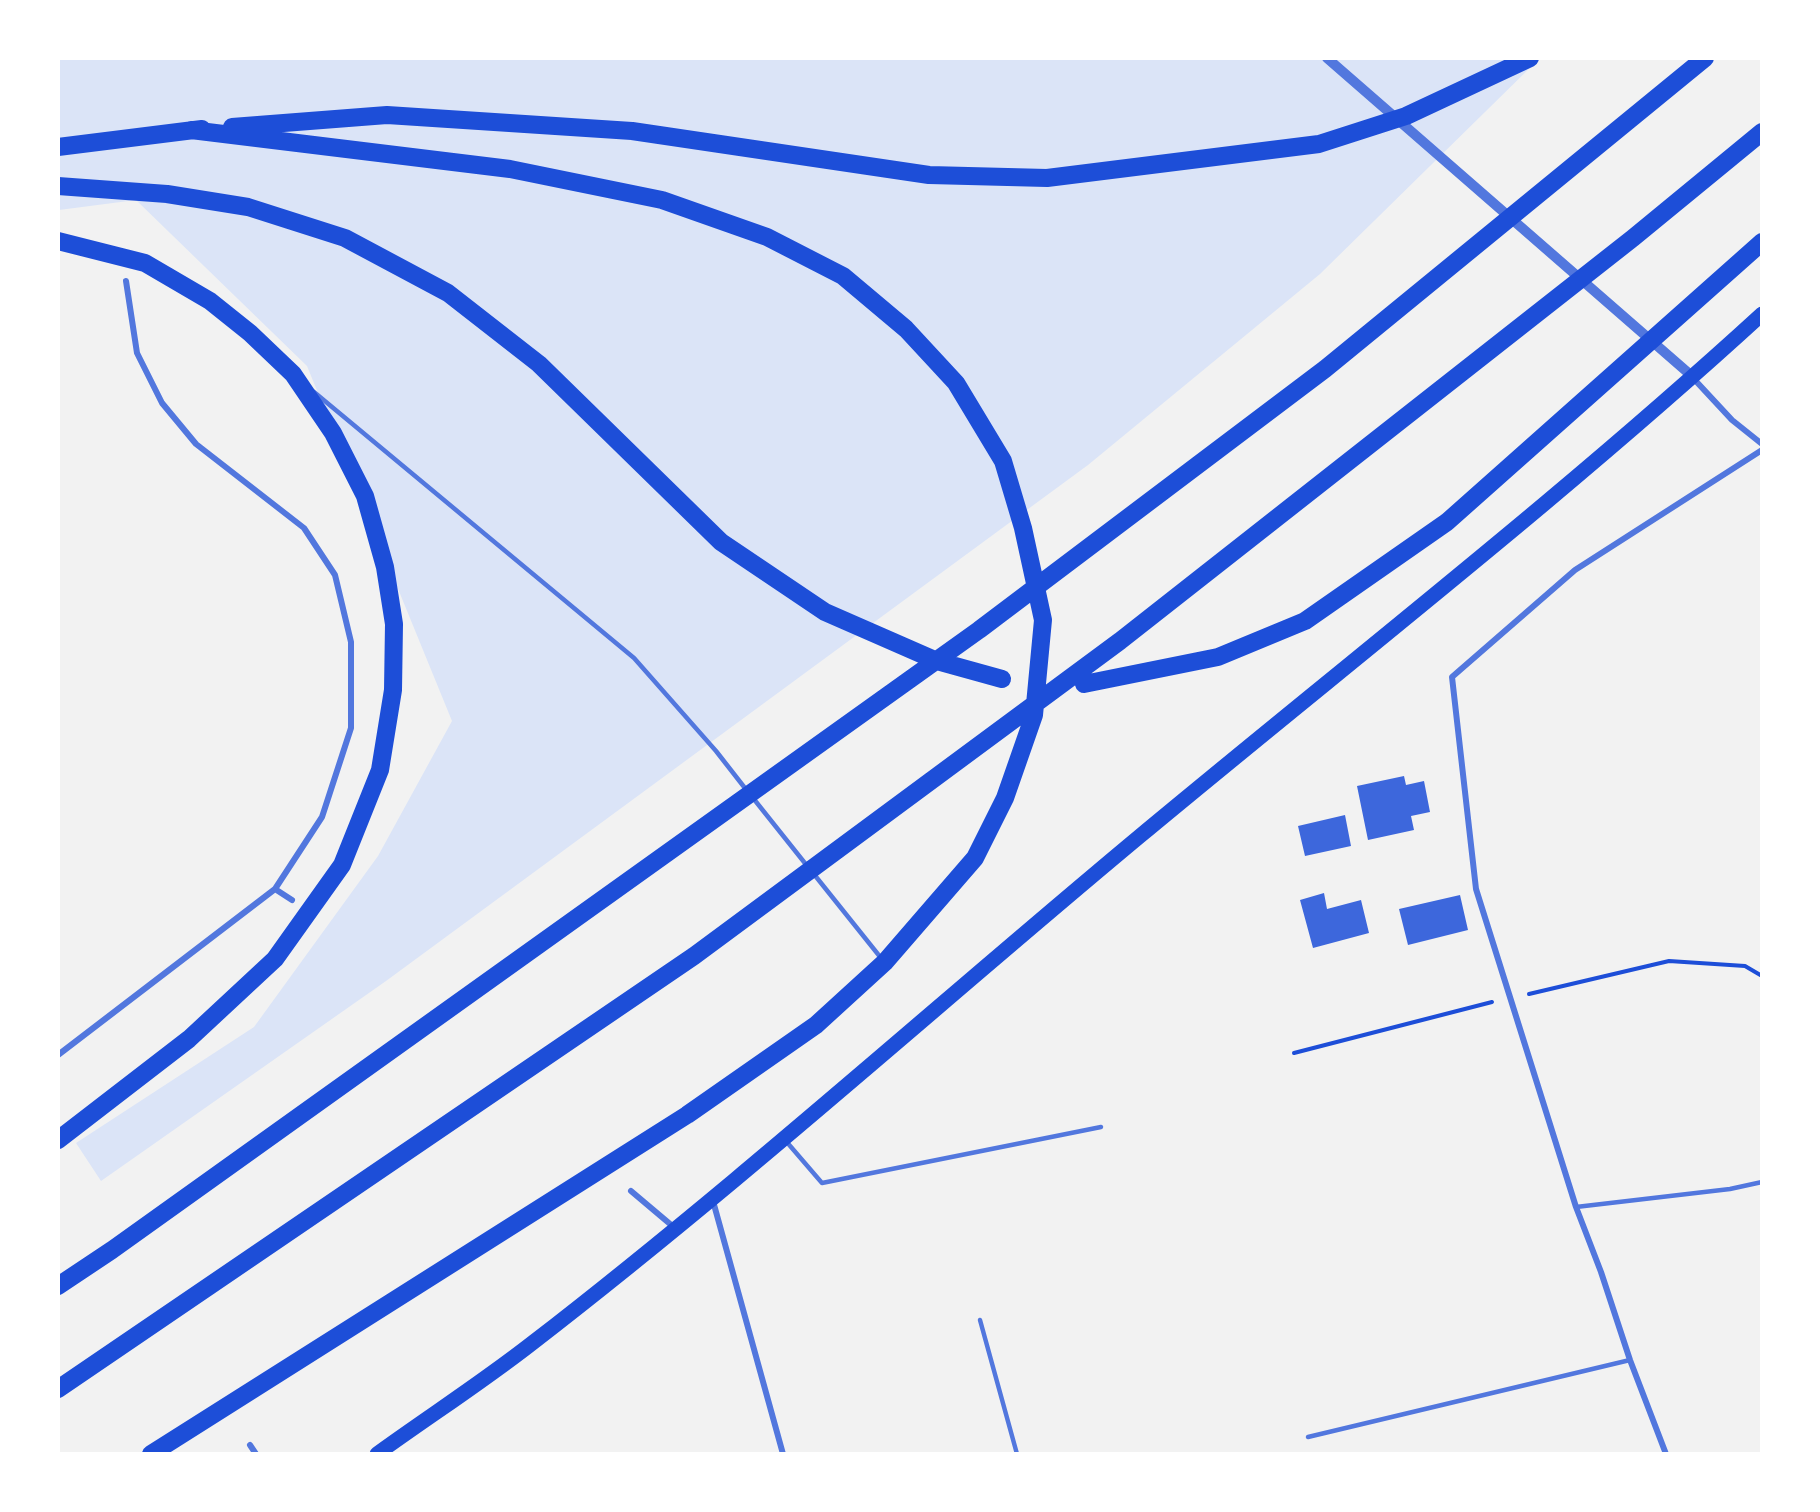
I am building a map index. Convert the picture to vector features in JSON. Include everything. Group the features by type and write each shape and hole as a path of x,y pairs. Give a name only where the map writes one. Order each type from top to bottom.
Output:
{"highway":[{"path":"58,147 191,130 387,115 632,131 929,175 1047,178 1319,144 1406,116 1530,58"},
{"path":"58,1286 112,1250 640,874 979,630 1325,369 1705,58"},
{"path":"151,1454 687,1115 816,1025 885,962 975,858 1005,798 1034,715 1043,620 1023,528 1003,461 956,383 906,329 843,276 767,237 662,200 510,169 191,130"},
{"path":"58,1389 693,956 1120,641 1633,238 1761,132"},
{"path":"58,186 166,194 248,207 345,238 448,292 539,364 721,542 825,612 937,661 1002,679"},
{"path":"58,241 145,263 210,301 250,333 293,374 333,433 365,496 385,567 394,624 393,690 380,770 342,865 275,959 189,1039 58,1140"},
{"path":"1084,684 1218,657 1305,621 1447,522 1761,242"}],"main road":[{"path":"377,1454 527,1347 712,1200 1129,845 1569,484 1761,314"}],"street":[{"path":"1327,58 1692,377 1732,420 1761,444"},
{"path":"58,1056 275,889 322,817 351,729 351,642 335,575 304,528 196,444 162,403 137,353 126,281"},
{"path":"1666,1454 1576,1207 1476,889 1452,677 1575,570 1761,450"},
{"path":"275,889 292,900"},
{"path":"631,1191 676,1229"},
{"path":"712,1200 783,1454"},
{"path":"250,1445 256,1454"}],"lane":[{"path":"293,374 634,658 716,751 885,962"},
{"path":"784,1139 822,1183 1101,1127"},
{"path":"1576,1207 1730,1189 1761,1182"},
{"path":"980,1320 1017,1454"},
{"path":"1308,1437 1630,1360"}],"path":[{"path":"1294,1053 1669,961 1745,966 1761,976"}],"shaded area":[{"path":"58,59 1539,59 1320,274 1088,465 386,981 101,1181 76,1143 254,1027 378,856 452,721 307,366 136,200 59,210"}],"building":[{"path":"1404,776 1406,785 1424,781 1430,812 1411,816 1414,830 1368,840 1357,786"},
{"path":"1345,815 1351,846 1305,856 1298,826"},
{"path":"1324,893 1327,909 1361,900 1369,933 1313,948 1300,900"},
{"path":"1460,895 1468,930 1408,945 1399,909"}]}
